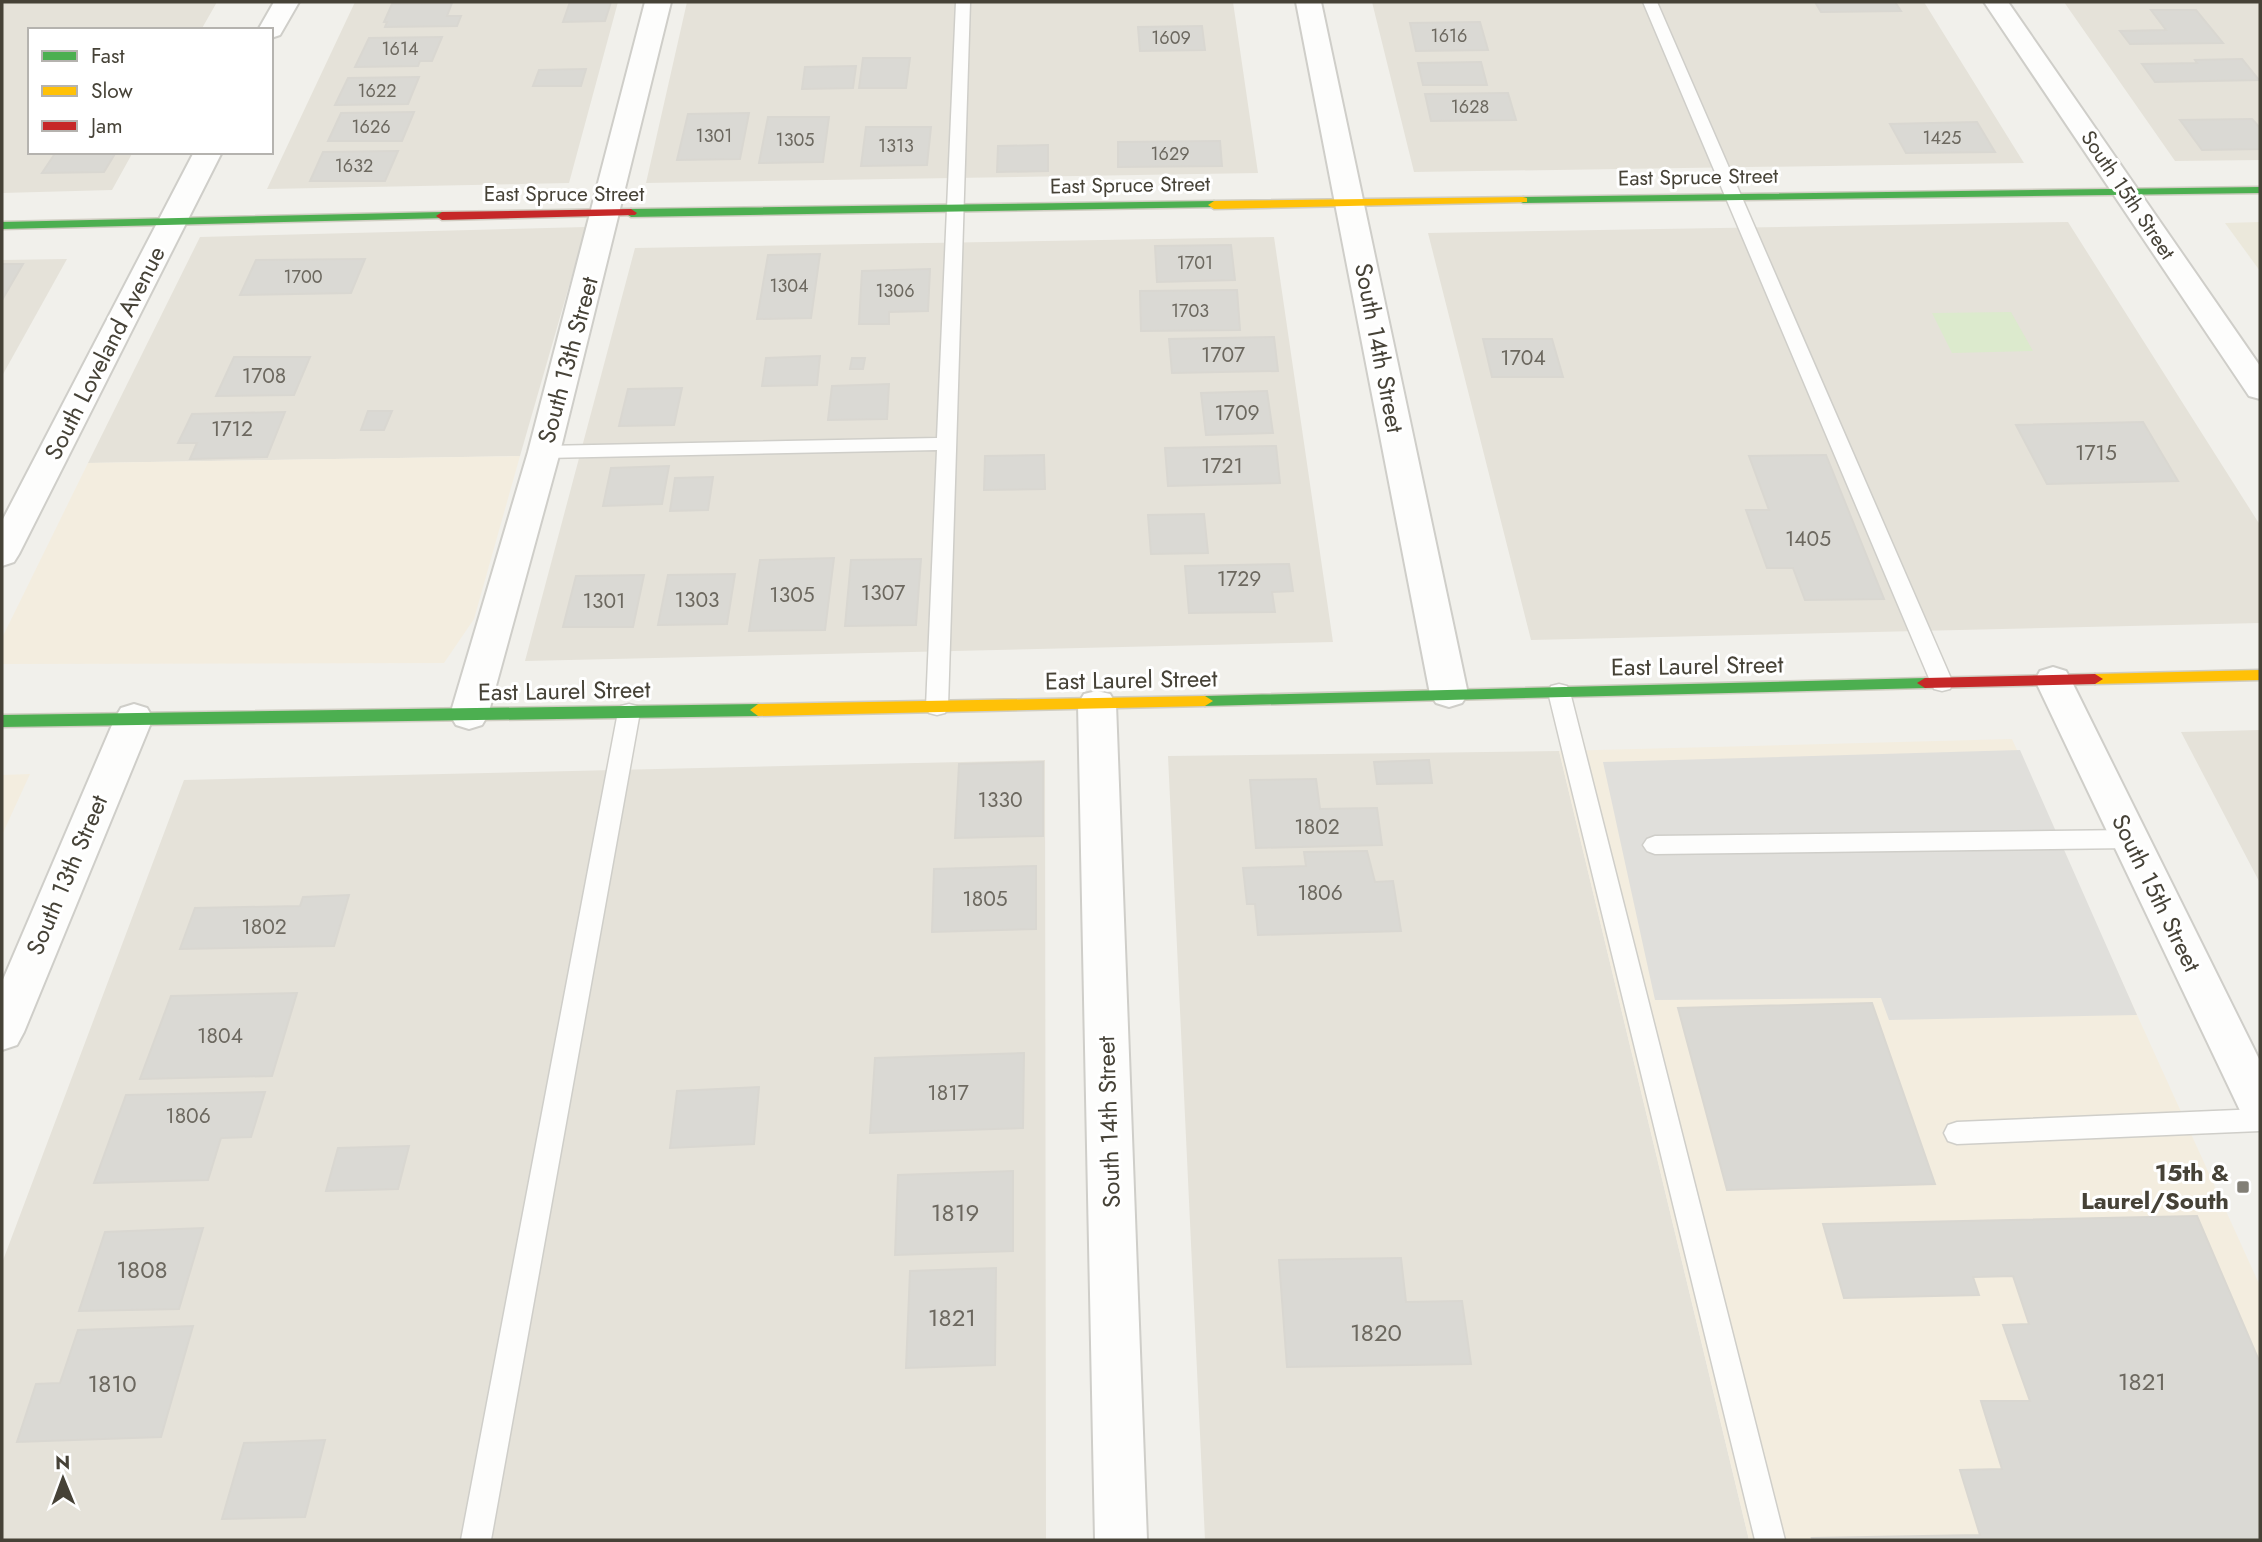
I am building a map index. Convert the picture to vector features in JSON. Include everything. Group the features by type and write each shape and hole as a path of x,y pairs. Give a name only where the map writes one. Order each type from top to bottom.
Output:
{"street":[{"path":"272,28 286,2"},
{"name":"South 13th Street","path":"469,715 544,452 658,2"},
{"name":"South 14th Street","path":"1308,2 1449,694"},
{"name":"South 15th Street","path":"1996,2 2260,389"},
{"name":"South Loveland Avenue","path":"2,554 207,154"},
{"name":"East Spruce Street","path":"2,226 606,213 2260,190"},
{"name":"East Laurel Street","path":"2,721 1097,704 2260,675"},
{"name":"South 15th Street","path":"2053,680 2260,1106"},
{"name":"South 14th Street","path":"1097,704 1121,1540"},
{"name":"South 13th Street","path":"2,1032 134,719"}],"lane":[{"path":"937,707 963,2"},
{"path":"1650,2 1942,683"},
{"path":"544,452 947,444"},
{"path":"1559,692 1770,1540"},
{"path":"475,1540 629,712"},
{"path":"1655,845 2130,839"},
{"path":"1957,1133 2260,1120"}],"shaded area":[{"path":"2,2 217,2 202,28 28,28 28,154 132,154 112,190 2,193"},
{"path":"355,2 618,2 569,183 267,189"},
{"path":"687,2 1233,2 1258,173 646,183"},
{"path":"1372,2 1924,2 2024,163 1414,172"},
{"path":"2064,2 2260,2 2260,160 2175,161"},
{"path":"2068,222 2260,525 2260,623 1531,640 1428,233"},
{"path":"2260,222 2260,271 2225,223"},
{"path":"586,227 520,456 88,463 200,237"},
{"path":"1274,237 1333,642 525,661 635,248"},
{"path":"67,259 2,376 2,260"},
{"path":"520,456 474,619 444,663 2,664 2,638 88,463"},
{"path":"2260,730 2260,883 2181,732"},
{"path":"2012,739 2260,1286 2260,1540 1749,1540 1559,751"},
{"path":"2020,750 2137,1015 1889,1020 1881,998 1655,1000 1603,762"},
{"path":"1559,751 1749,1540 1205,1540 1168,756"},
{"path":"1045,760 1046,1540 2,1540 2,1263 184,780"},
{"path":"30,774 2,835 2,775"}],"green space":[{"path":"2011,312 2033,351 1952,353 1932,313"}],"building":[{"path":"570,2 611,2 605,21 563,22"},
{"path":"1815,2 1895,2 1901,11 1821,12"},
{"path":"452,3 447,16 461,16 457,26 385,27 387,22 384,22 392,4"},
{"path":"2151,10 2196,10 2223,43 2130,44 2120,31 2166,30"},
{"path":"1480,22 1488,50 1416,51 1410,23"},
{"path":"1202,26 1205,50 1140,51 1138,27"},
{"path":"442,37 432,61 420,61 418,66 355,67 369,38"},
{"path":"863,58 910,58 906,88 859,88"},
{"path":"2242,59 2259,80 2155,82 2142,64 2197,63 2195,60"},
{"path":"1481,62 1487,85 1423,85 1418,63"},
{"path":"856,66 853,88 802,89 805,67"},
{"path":"586,69 581,86 533,86 539,70"},
{"path":"419,77 408,104 335,105 348,78"},
{"path":"1508,93 1516,120 1431,121 1425,94"},
{"path":"414,112 402,141 328,141 341,113"},
{"path":"749,113 740,159 677,160 688,114"},
{"path":"768,117 829,117 823,162 759,163"},
{"path":"2252,119 2260,128 2260,149 2202,150 2180,120"},
{"path":"1977,122 1995,152 1906,153 1890,124"},
{"path":"866,127 931,127 927,165 861,166"},
{"path":"1220,141 1222,166 1118,167 1118,142"},
{"path":"1048,145 1048,171 997,172 998,146"},
{"path":"398,151 385,181 310,181 323,152"},
{"path":"55,154 115,154 104,172 42,173"},
{"path":"1231,245 1235,280 1157,282 1155,246"},
{"path":"820,254 811,318 757,319 768,255"},
{"path":"365,259 351,293 240,295 256,260"},
{"path":"2,264 23,264 2,300"},
{"path":"930,269 928,311 889,312 889,324 859,324 862,271"},
{"path":"1237,290 1240,330 1141,331 1140,291"},
{"path":"1274,337 1278,371 1172,373 1169,339"},
{"path":"1483,339 1552,339 1563,377 1492,377"},
{"path":"820,356 817,385 762,386 766,358"},
{"path":"234,357 310,357 294,395 216,396"},
{"path":"852,358 865,358 863,369 850,369"},
{"path":"889,384 887,419 828,420 832,386"},
{"path":"682,388 674,425 619,426 628,389"},
{"path":"1267,391 1273,433 1206,435 1201,393"},
{"path":"368,411 392,411 384,430 361,430"},
{"path":"285,412 267,457 190,459 197,443 178,443 192,414"},
{"path":"2143,422 2178,481 2047,484 2016,425"},
{"path":"1276,446 1280,483 1168,486 1165,448"},
{"path":"1044,455 1045,489 984,490 985,456"},
{"path":"1826,455 1884,599 1805,600 1793,568 1767,568 1746,510 1769,510 1749,456"},
{"path":"669,466 662,504 603,506 611,468"},
{"path":"713,477 708,510 670,511 675,478"},
{"path":"1204,514 1208,553 1151,554 1148,515"},
{"path":"834,558 825,630 749,631 760,560"},
{"path":"921,559 916,625 845,626 851,560"},
{"path":"1289,564 1293,591 1272,592 1275,612 1189,613 1185,566"},
{"path":"735,574 727,624 658,625 668,575"},
{"path":"644,575 633,627 563,627 576,576"},
{"path":"1429,760 1432,783 1377,784 1374,762"},
{"path":"1043,762 1043,836 955,838 959,764"},
{"path":"1316,779 1320,809 1377,808 1382,845 1256,848 1250,780"},
{"path":"1367,851 1375,882 1393,881 1401,931 1258,935 1255,904 1247,904 1243,868 1306,866 1304,852"},
{"path":"1036,866 1036,929 932,932 934,869"},
{"path":"349,895 334,946 180,949 195,908 300,906 303,897"},
{"path":"297,993 272,1076 140,1079 171,996"},
{"path":"1872,1003 1935,1184 1727,1190 1678,1008"},
{"path":"1024,1053 1023,1128 870,1133 875,1058"},
{"path":"759,1087 754,1144 670,1148 677,1091"},
{"path":"265,1092 251,1137 221,1138 208,1180 94,1183 126,1095"},
{"path":"409,1146 398,1189 326,1191 338,1148"},
{"path":"1013,1171 1013,1251 895,1255 898,1175"},
{"path":"2197,1216 2260,1363 2260,1540 1813,1540 1812,1538 1980,1535 1960,1470 2002,1469 1981,1401 2030,1401 2003,1325 2029,1324 2013,1276 1973,1277 1979,1295 1844,1298 1823,1224"},
{"path":"203,1228 179,1309 79,1311 105,1232"},
{"path":"1401,1258 1406,1302 1462,1301 1471,1364 1287,1367 1279,1260"},
{"path":"996,1268 995,1365 906,1368 910,1271"},
{"path":"193,1326 161,1437 17,1442 36,1384 60,1383 78,1330"},
{"path":"325,1440 305,1517 222,1519 244,1443"}],"traffic: fast":[{"path":"1523,200 2260,190"},
{"path":"631,213 1214,205"},
{"path":"2,226 442,216"},
{"path":"1205,701 1925,683"},
{"path":"2,721 758,710"}],"traffic: slow":[{"path":"1214,205 1523,200"},
{"path":"2095,679 2260,675"},
{"path":"758,710 1205,701"}],"traffic: jam":[{"path":"442,216 631,213"},
{"path":"1925,683 2095,679"}],"place":[{"name":"15th & Laurel/South","path":"2243,1187"}]}
